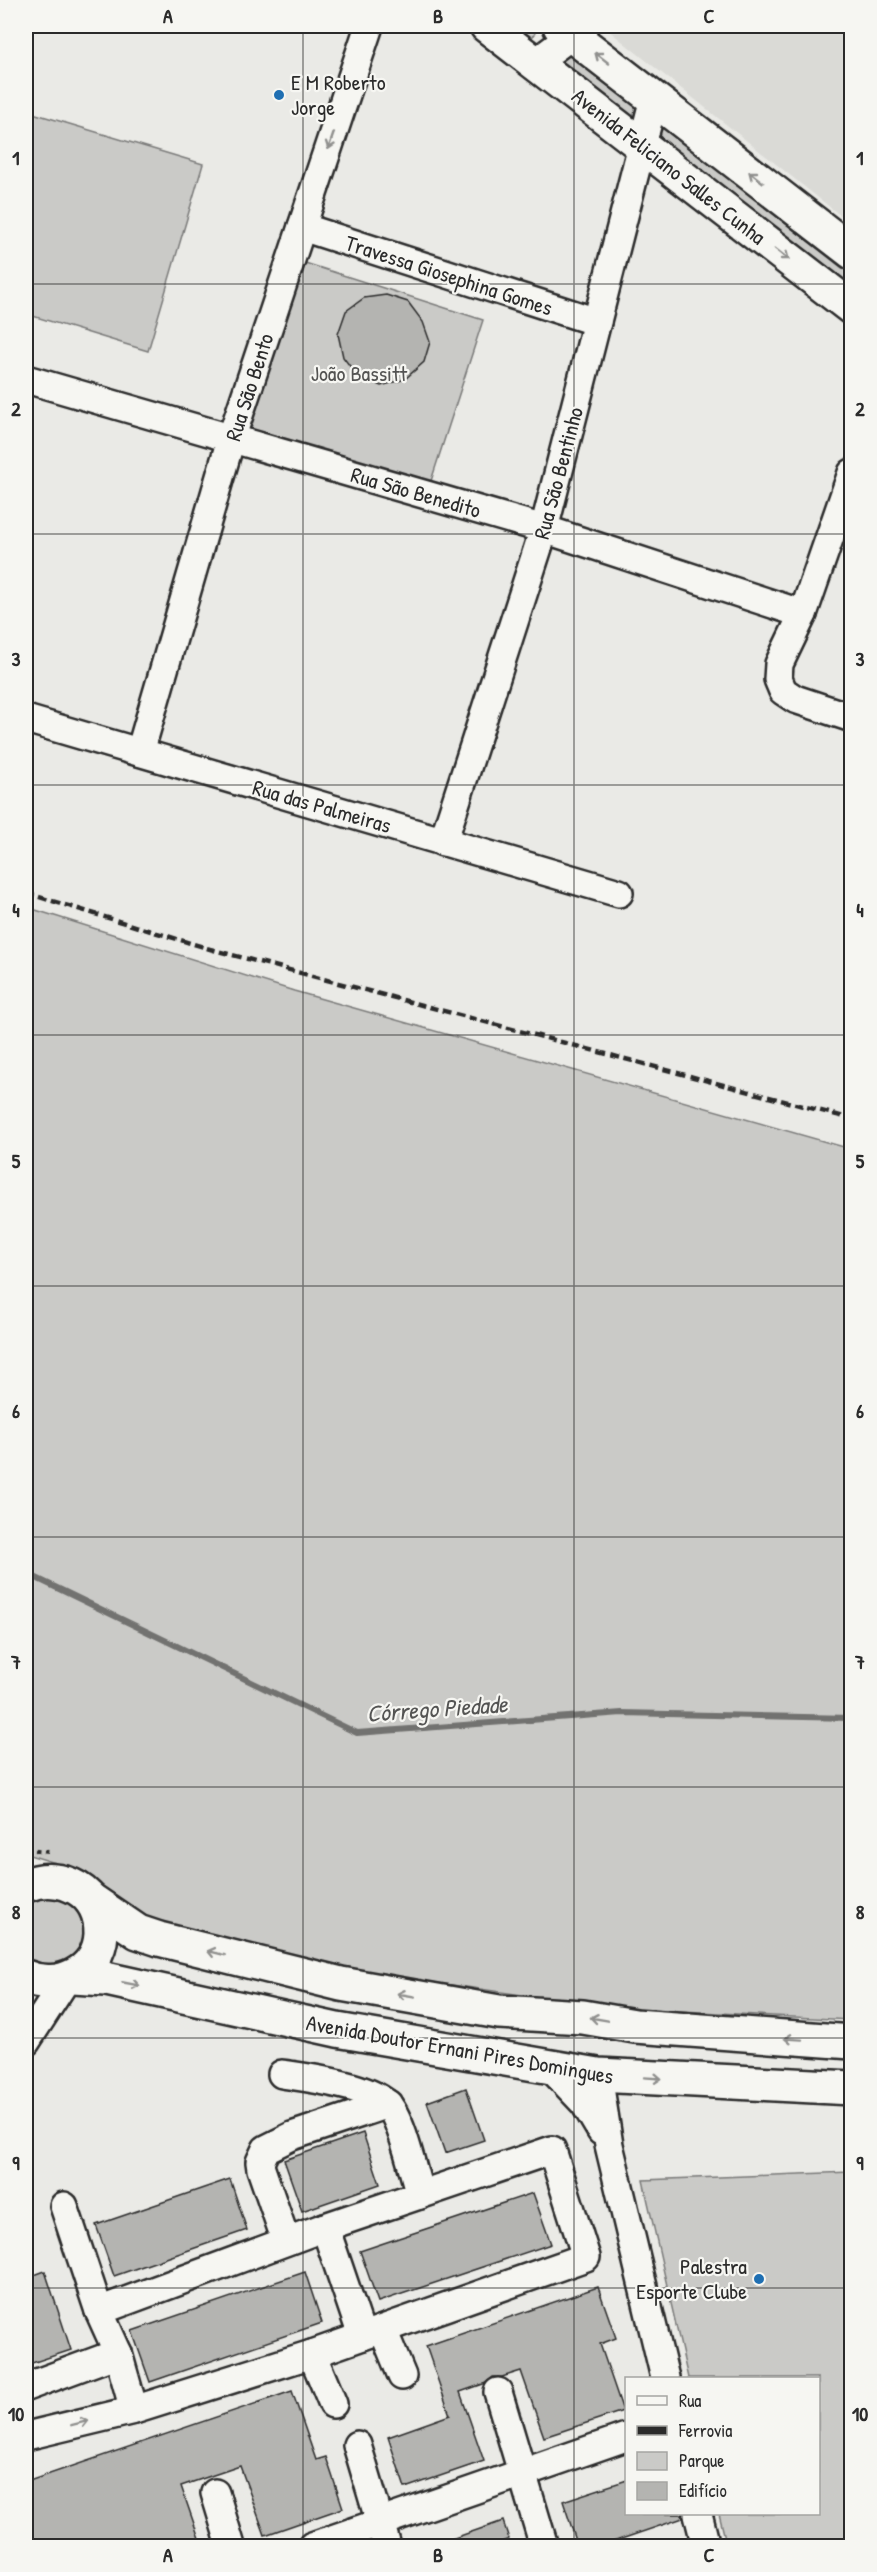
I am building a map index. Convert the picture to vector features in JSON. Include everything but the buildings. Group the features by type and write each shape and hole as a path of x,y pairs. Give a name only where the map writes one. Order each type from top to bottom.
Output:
{"main road":[{"name":"Avenida Feliciano Salles Cunha","path":"487,26 852,308"},
{"name":"Avenida Feliciano Salles Cunha","path":"572,28 654,98 852,252"},
{"name":"Avenida Doutor Ernani Pires Domingues","path":"30,1880 59,1880 77,1887 91,1900 138,1932 159,1939 352,1986 499,2012 584,2017 646,2027 852,2042"},
{"path":"70,1979 87,1966 97,1951 101,1934 99,1916 91,1900"},
{"name":"Avenida Doutor Ernani Pires Domingues","path":"26,1977 50,1983 70,1979 106,1979 338,2030 598,2075 852,2088"}],"street":[{"name":"Rua São Bento","path":"140,752 231,440 369,26"},
{"path":"536,62 572,28"},
{"name":"Rua São Bentinho","path":"443,842 544,529 654,98"},
{"name":"Travessa Giosephina Gomes","path":"302,227 597,322"},
{"name":"Rua São Benedito","path":"26,379 544,529 803,614"},
{"path":"852,473 803,614 779,664 778,678 783,691 795,699 852,718"},
{"name":"Rua das Palmeiras","path":"26,719 619,893"},
{"path":"26,2042 70,1979"},
{"path":"550,2067 585,2104 609,2145"},
{"path":"282,2074 319,2079 357,2088 388,2104 399,2127 420,2195"},
{"path":"598,2075 609,2145 665,2377"},
{"path":"286,2241 261,2169 260,2162 266,2149 292,2136 388,2104"},
{"path":"26,2436 134,2409 312,2354 586,2257 552,2150 325,2227 99,2311"},
{"path":"64,2206 99,2311 118,2353 134,2409"},
{"path":"325,2227 373,2333 402,2376"},
{"path":"26,2387 118,2353"},
{"path":"312,2354 333,2404"},
{"path":"498,2392 544,2547"},
{"path":"312,2547 383,2535 522,2473 625,2438"},
{"path":"357,2445 383,2535"},
{"path":"215,2493 231,2547"},
{"path":"698,2515 706,2547"}],"shaded area":[{"path":"603,26 851,26 851,224"}],"green space":[{"path":"506,26 532,26 535,34 528,41"},
{"path":"567,49 638,109 636,119 630,119 557,62"},
{"path":"26,111 203,164 148,351 26,314"},
{"path":"665,128 851,275 851,300 652,146 657,132"},
{"name":"João Bassitt","path":"299,261 483,320 430,484 242,433"},
{"path":"26,907 294,991 851,1149 851,2020 607,2007 354,1971 148,1919 59,1864 26,1854"},
{"path":"32,1887 89,1907 80,1966 26,1971 26,1890"},
{"name":"Palestra Esporte Clube","path":"851,2172 851,2546 727,2546 719,2515 820,2515 820,2377 688,2377 643,2180"}],"waterway":[{"name":"Córrego Piedade","path":"26,1573 357,1733 622,1713 852,1718"}],"railway":[{"path":"26,893 210,949 852,1119"}],"place":[{"name":"E M Roberto Jorge","path":"279,95"},
{"name":"Palestra Esporte Clube","path":"759,2279"}]}
